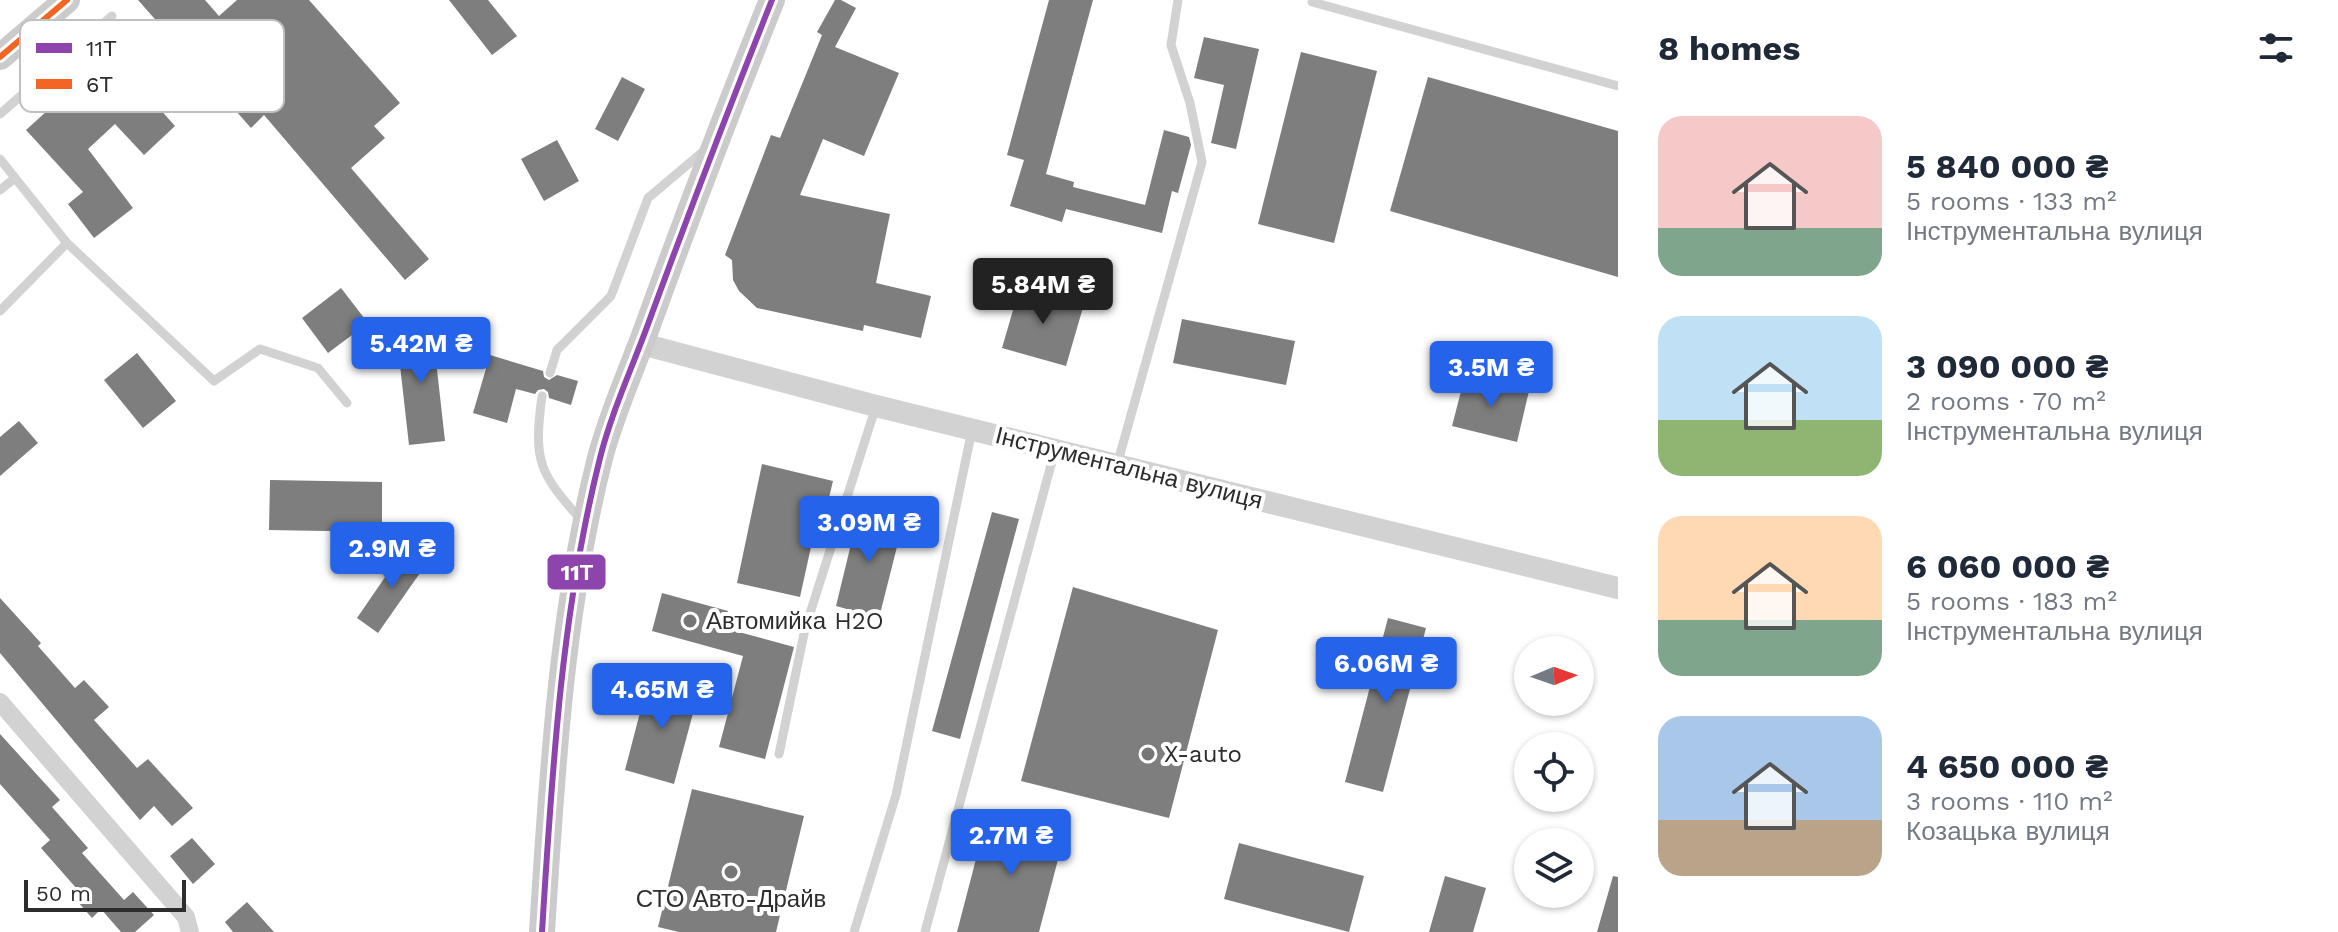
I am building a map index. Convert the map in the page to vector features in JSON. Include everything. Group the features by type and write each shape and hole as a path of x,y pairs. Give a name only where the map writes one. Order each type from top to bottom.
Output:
{"main road":[{"path":"43,20 67,0"},
{"path":"542,932 552,786 573,598 601,455 714,143 772,0"},
{"path":"0,57 20,40"}],"street":[{"name":"Інструментальна вулиця","path":"642,344 972,430 1618,588"},
{"path":"0,702 186,917 190,932"}],"lane":[{"path":"1117,465 1202,162 1190,103 1171,45 1178,0"},
{"path":"1312,2 1618,86"},
{"path":"107,20 112,16"},
{"path":"0,114 20,96"},
{"path":"550,373 557,350 611,296 648,198 714,143"},
{"path":"0,159 67,243 214,381 260,349 318,368 347,403"},
{"path":"0,190 15,178"},
{"path":"0,311 67,243"},
{"path":"542,396 537,450 542,470 556,492 585,525"},
{"path":"779,754 805,629 876,406"},
{"path":"854,932 896,795 972,430"},
{"path":"925,932 1055,450"}],"building":[{"path":"138,0 205,0 219,16 237,0 309,0 400,103 374,126 385,138 351,168 429,259 405,280 264,115 251,128 237,112 284,112 284,20 156,20"},
{"path":"449,0 488,0 517,36 492,55"},
{"path":"835,0 856,8 835,47 899,73 864,156 823,139 800,195 890,214 876,283 931,296 921,338 864,325 863,331 757,308 739,291 733,280 732,260 725,255 771,135 780,138 822,35 817,32"},
{"path":"1049,0 1093,0 1046,174 1074,182 1073,187 1145,205 1164,130 1189,137 1191,145 1178,193 1172,191 1162,233 1066,209 1062,222 1010,206 1024,160 1007,155"},
{"path":"1204,37 1259,49 1236,149 1211,143 1224,85 1194,78"},
{"path":"1301,52 1377,71 1334,243 1258,224"},
{"path":"622,77 645,89 618,141 595,129"},
{"path":"1428,77 1618,131 1618,277 1390,211"},
{"path":"46,112 163,112 175,126 144,155 115,124 88,149 133,208 94,238 68,204 83,192 26,130"},
{"path":"557,140 579,181 544,201 521,159"},
{"path":"1020,286 1084,304 1066,366 1002,348"},
{"path":"341,288 368,323 328,353 302,318"},
{"path":"1182,319 1295,341 1286,385 1173,363"},
{"path":"432,325 445,441 409,445 396,330"},
{"path":"137,353 176,401 143,428 104,380"},
{"path":"490,355 543,371 544,377 549,380 557,375 578,381 571,405 549,398 544,389 535,394 516,389 507,423 473,413"},
{"path":"1465,376 1529,391 1517,442 1452,426"},
{"path":"19,421 38,443 0,476 0,437"},
{"path":"762,464 833,481 827,506 820,506 800,597 737,583"},
{"path":"270,480 382,482 382,532 269,530"},
{"path":"859,511 903,523 879,618 836,606"},
{"path":"992,512 1019,519 960,739 932,731"},
{"path":"405,548 427,563 378,633 357,618"},
{"path":"1073,587 1218,630 1169,818 1021,781"},
{"path":"662,593 728,611 724,628 794,647 765,759 719,747 743,656 652,631"},
{"path":"0,598 41,643 38,646 75,688 84,680 109,707 94,720 137,768 148,759 193,808 172,826 154,806 140,820 0,653"},
{"path":"1388,618 1426,628 1383,792 1345,782"},
{"path":"649,678 699,691 674,784 625,770"},
{"path":"0,734 60,800 52,807 88,848 82,853 124,900 133,892 154,915 135,932 121,932 101,909 92,918 71,894 77,889 41,848 50,840 0,784"},
{"name":"СТО Авто-Драйв","path":"692,789 804,816 776,932 679,932 658,927"},
{"path":"988,813 1065,833 1039,932 957,932"},
{"path":"192,838 215,864 193,884 170,856"},
{"path":"1239,843 1364,876 1349,932 1224,899"},
{"path":"1445,876 1486,888 1473,932 1429,932"},
{"path":"1613,876 1618,877 1618,932 1597,932"},
{"path":"247,902 274,932 233,932 225,922"}],"transit line":[{"name":"6Т","path":"43,20 67,0"},
{"name":"11Т","path":"542,932 554,753 567,634 600,458 617,405 772,0"},
{"name":"6Т","path":"0,57 20,40"}],"place":[{"name":"Автомийка H2O","path":"690,621"},
{"name":"X-auto","path":"1148,754"},
{"name":"СТО Авто-Драйв","path":"731,872"}]}
